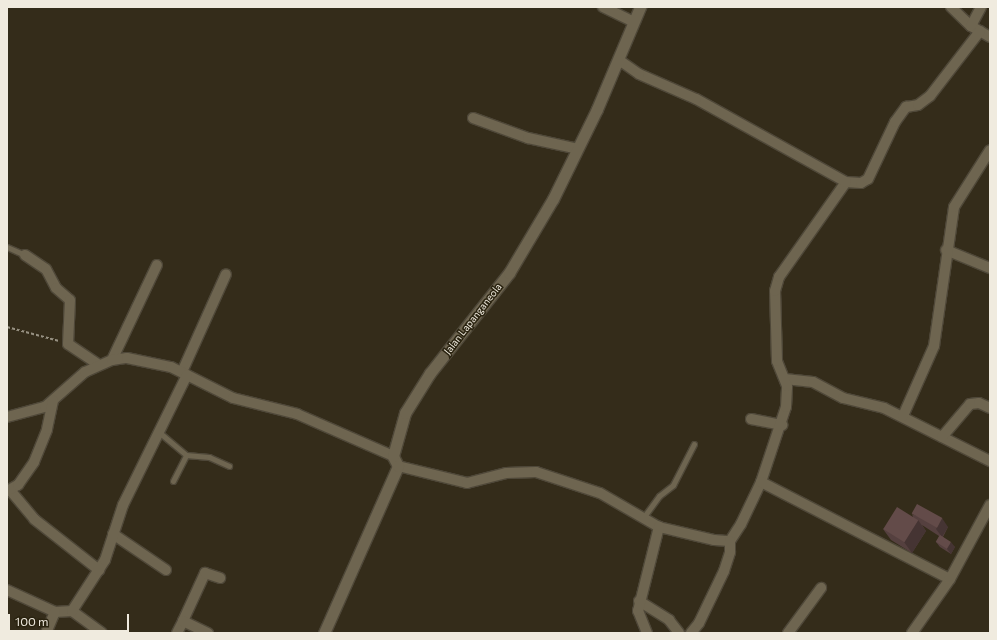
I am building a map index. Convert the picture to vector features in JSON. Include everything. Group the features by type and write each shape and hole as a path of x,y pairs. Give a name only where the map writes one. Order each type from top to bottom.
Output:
{"street":[{"path":"603,7 634,22"},
{"name":"Jalan Lapanganeola","path":"393,456 405,413 430,373 509,273 578,149 619,60 640,7"},
{"path":"951,7 971,26 990,37"},
{"path":"971,26 981,7"},
{"path":"619,60 639,74 696,99 846,182 861,183 868,179 899,117 906,107 918,105 930,96 980,31"},
{"path":"473,118 528,138 578,149"},
{"path":"903,416 934,346 946,250 954,208 990,150"},
{"path":"691,633 700,623 724,571 730,552 730,540 761,482 782,425 787,395 785,379 777,361 775,290 779,277 846,182"},
{"path":"946,250 990,268"},
{"path":"25,255 46,269 56,288 70,300 68,344 99,365"},
{"path":"112,360 156,265"},
{"path":"72,611 99,570 123,504 160,433 226,274"},
{"path":"7,417 45,407 99,365 112,360 148,362 184,373 233,398 297,414 393,456 398,466 467,483 506,473 536,472 600,493 659,527 701,538 730,540"},
{"path":"785,379 813,382 843,398 903,416 990,461"},
{"path":"53,401 47,429 34,462 18,485 8,490 34,519 99,570"},
{"path":"942,437 970,404 979,402 990,408"},
{"path":"751,419 782,425"},
{"path":"324,633 398,466"},
{"path":"761,482 950,580"},
{"path":"912,633 950,580 987,517 990,505"},
{"path":"647,633 638,616 639,601 659,527"},
{"path":"113,534 166,570"},
{"path":"177,633 205,573 220,578"},
{"path":"788,633 821,588"},
{"path":"7,590 55,612 72,611 102,633"},
{"path":"639,601 669,620 679,633"},
{"path":"46,633 55,612"},
{"path":"183,621 208,633"}],"lane":[{"path":"7,247 25,255"},
{"path":"160,433 186,455 209,458 229,466"},
{"path":"643,518 659,496 673,485 694,444"},
{"path":"173,481 186,455"}],"path":[{"path":"7,327 68,344"}],"building":[{"path":"917,504 942,518 937,528 912,514"},
{"path":"897,507 918,520 904,542 883,529"},
{"path":"940,535 951,542 947,549 936,542"}]}
